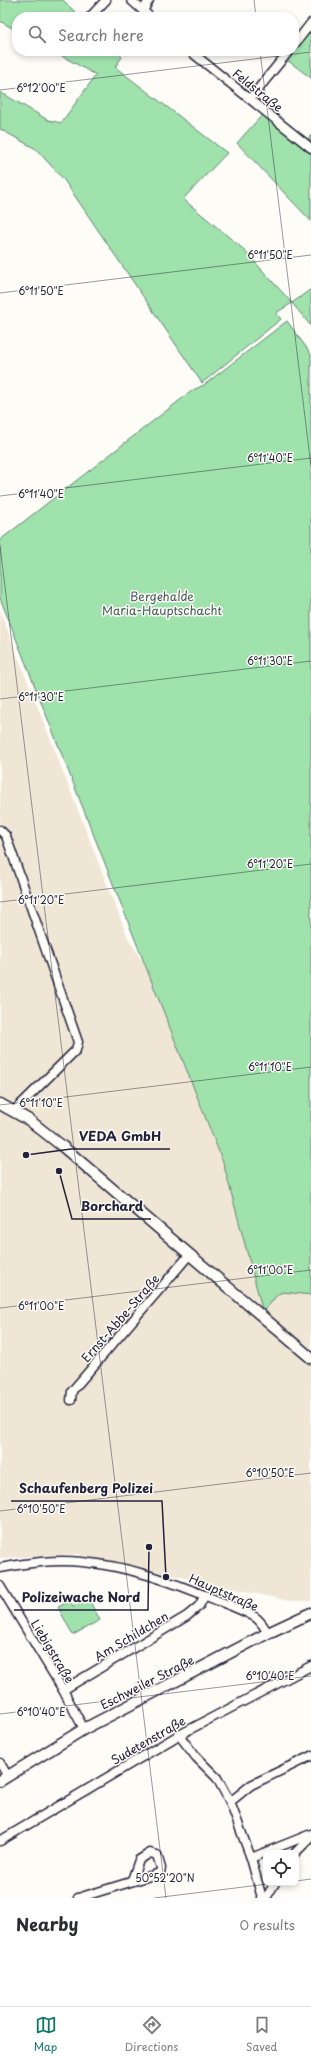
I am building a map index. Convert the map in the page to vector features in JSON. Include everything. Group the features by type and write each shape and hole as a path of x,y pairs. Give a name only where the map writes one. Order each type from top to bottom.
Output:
{"street":[{"path":"95,12 106,0"},
{"path":"131,0 143,11 149,0"},
{"path":"299,39 311,24"},
{"name":"Feldstraße","path":"196,56 311,148"},
{"path":"250,99 285,56"},
{"path":"0,830 6,836 78,1042 76,1050 14,1111"},
{"path":"0,1104 37,1125 311,1358"},
{"name":"Ernst-Abbe-Straße","path":"71,1400 72,1391 190,1254"},
{"name":"Hauptstraße","path":"0,1568 30,1563 81,1562 124,1568 205,1596 255,1618 261,1622 268,1633"},
{"name":"Liebigstraße","path":"0,1586 63,1690 84,1729"},
{"name":"Am Schildchen","path":"63,1690 188,1616 199,1606 205,1596"},
{"name":"Eschweiler Straße","path":"4,1778 84,1729 268,1633 311,1613"},
{"name":"Sudetenstraße","path":"0,1841 179,1735 311,1666"},
{"path":"179,1735 217,1778 230,1802 252,1858 262,1898"},
{"path":"230,1802 251,1786 311,1756"},
{"path":"0,1763 4,1778"},
{"path":"252,1858 311,1835"},
{"path":"298,1850 311,1835"},
{"path":"78,1898 132,1880"},
{"path":"266,1898 273,1886"}],"shaded area":[{"path":"0,611 128,938 153,979 216,1139 255,1268 283,1277 305,1295 311,1295 311,1601 289,1601 77,1554 0,1558"}],"green space":[{"path":"0,0 63,0 75,12 12,12 12,28 0,21"},
{"path":"311,29 311,78 287,60 290,56 299,56 299,44"},
{"path":"62,56 121,56 122,57 115,67 227,153 183,199 242,248 292,303 276,313 281,319 202,383 64,180 36,149 0,129 0,92 48,120 61,123 96,75"},
{"path":"263,114 303,146 311,135 311,221 237,143"},
{"path":"311,289 311,326 292,303"},
{"name":"Bergehalde Maria-Hauptschacht","path":"287,321 311,354 311,1295 283,1292 278,1294 263,1312 223,1162 0,598 0,540 193,390 204,385"},
{"path":"89,1600 100,1620 73,1635 58,1607 70,1601 73,1606"}],"place":[{"name":"VEDA GmbH","path":"26,1155"},
{"name":"Borchard","path":"59,1171"},
{"name":"Polizeiwache Nord","path":"149,1547"},
{"name":"Schaufenberg Polizei","path":"166,1577"}]}
